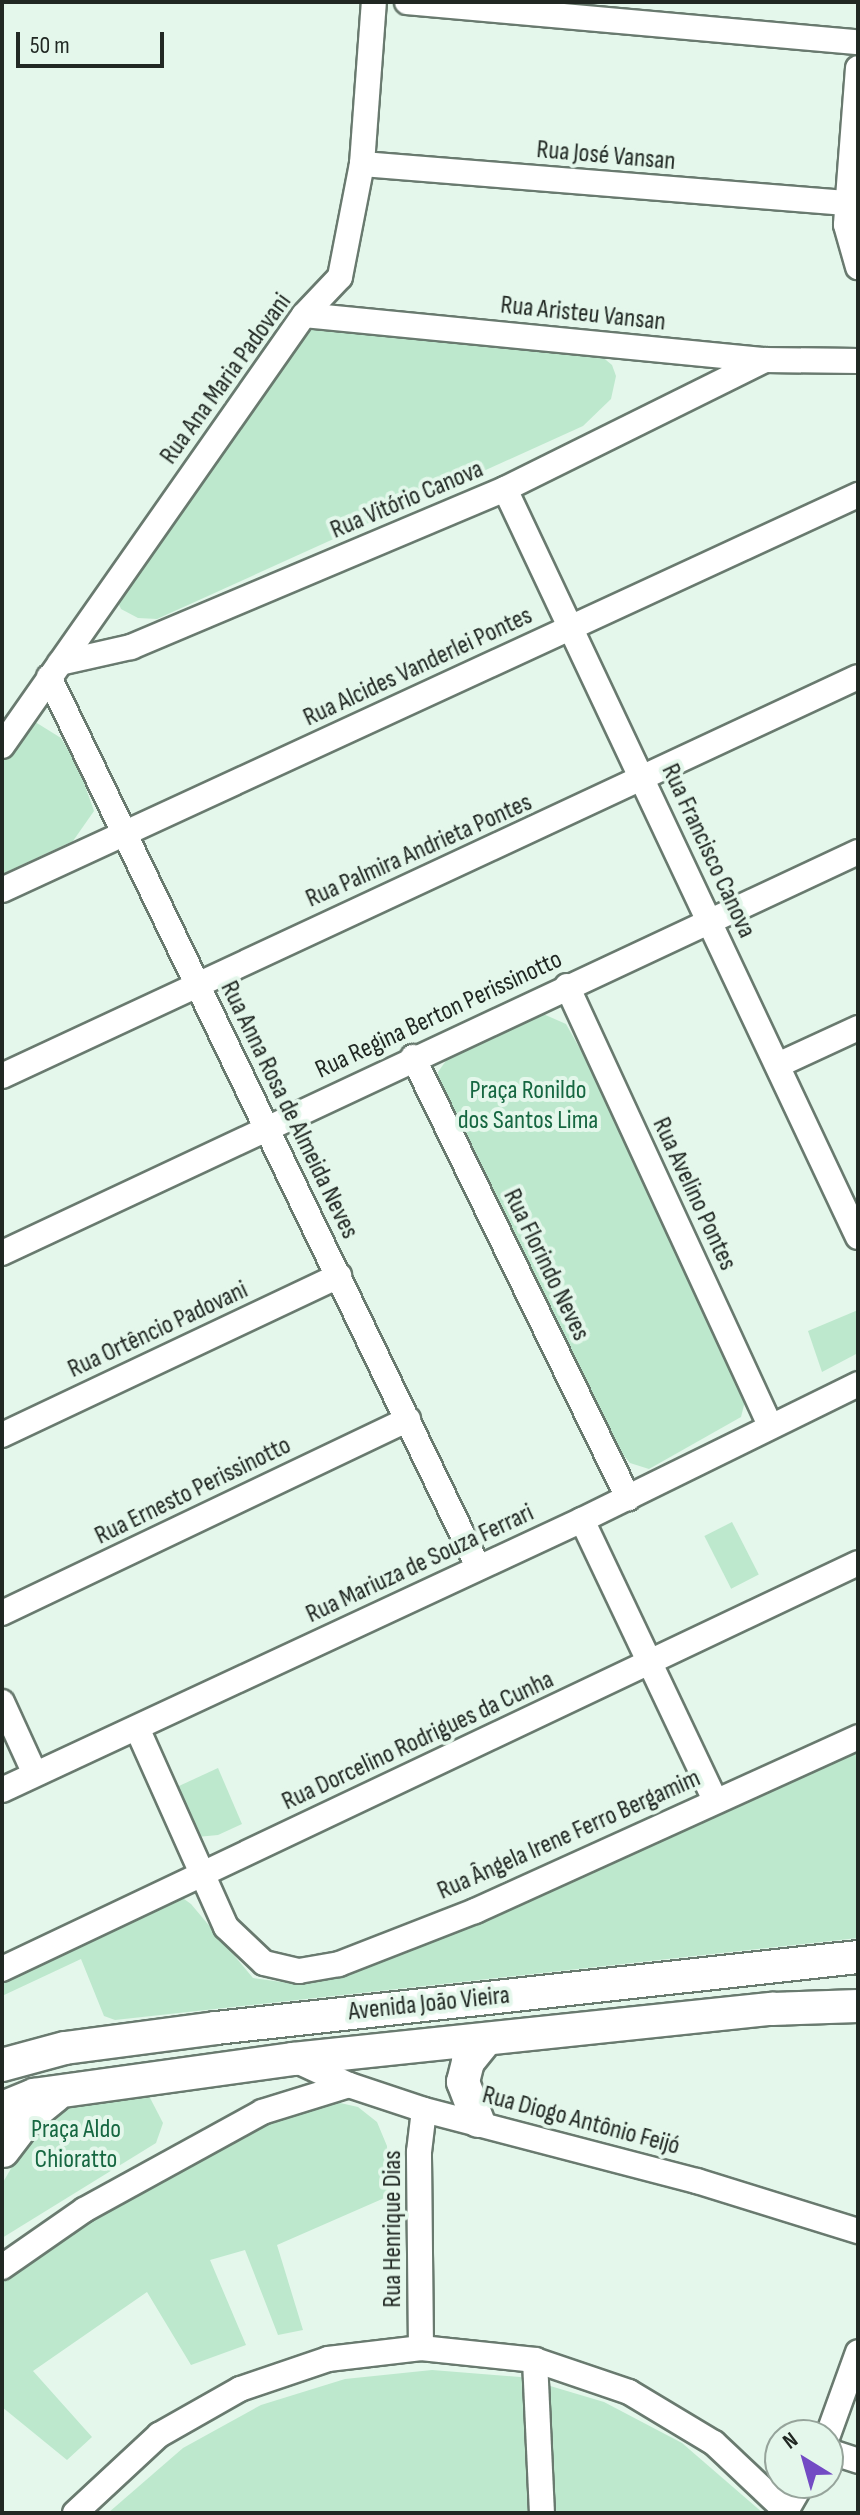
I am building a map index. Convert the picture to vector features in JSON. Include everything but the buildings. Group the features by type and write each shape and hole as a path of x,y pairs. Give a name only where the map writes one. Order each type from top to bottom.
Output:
{"main road":[{"name":"Avenida João Vieira","path":"6,2058 230,2026 858,1957"},
{"name":"Avenida João Vieira","path":"2,2108 61,2091 293,2059 772,2009 858,2006"},
{"path":"478,2121 463,2082 468,2062 485,2041"},
{"path":"2,2153 29,2117 61,2091"},
{"path":"2,2129 2,2153"}],"street":[{"name":"Rua Ana Maria Padovani","path":"2,746 304,315 340,277 348,259 362,164 374,2"},
{"path":"407,2 858,42"},
{"path":"858,68 846,203 848,244 858,267"},
{"name":"Rua José Vansan","path":"362,164 846,203"},
{"name":"Rua Aristeu Vansan","path":"304,315 765,360 858,361"},
{"name":"Rua Vitório Canova","path":"55,670 131,647 505,489 765,360"},
{"name":"Rua Francisco Canova","path":"505,489 778,1065 852,1209 858,1237"},
{"name":"Rua Alcides Vanderlei Pontes","path":"2,890 858,495"},
{"name":"Rua Anna Rosa de Almeida Neves","path":"55,670 124,832 478,1567"},
{"name":"Rua Palmira Andrieta Pontes","path":"2,1076 197,983 644,780 858,677"},
{"name":"Rua Regina Berton Perissinotto","path":"2,1253 413,1057 858,852"},
{"name":"Rua Avelino Pontes","path":"567,986 770,1426"},
{"path":"778,1065 858,1028"},
{"name":"Rua Florindo Neves","path":"413,1057 628,1498"},
{"name":"Rua Ortêncio Padovani","path":"2,1435 339,1276"},
{"name":"Rua Mariuza de Souza Ferrari","path":"2,1790 582,1520 858,1384"},
{"name":"Rua Ernesto Perissinotto","path":"2,1613 408,1419"},
{"path":"582,1520 715,1800"},
{"name":"Rua Dorcelino Rodrigues da Cunha","path":"2,1969 858,1563"},
{"path":"2,1702 35,1774"},
{"path":"137,1728 202,1875"},
{"name":"Rua Ângela Irene Ferro Bergamim","path":"202,1875 226,1927 248,1953 279,1969 299,1971 339,1964 475,1911 858,1737"},
{"name":"Rua Diogo Antônio Feijó","path":"293,2059 349,2085 424,2110 478,2121 858,2231"},
{"path":"2,2267 84,2210 262,2112 349,2085"},
{"name":"Rua Henrique Dias","path":"421,2348 419,2152 424,2110"},
{"path":"75,2513 159,2435 240,2389 328,2359 421,2348 535,2360 583,2373 673,2415 742,2467 787,2512"},
{"path":"834,2419 858,2352"},
{"path":"535,2360 542,2513"}],"green space":[{"path":"298,324 594,350 612,365 616,376 611,399 583,426 157,619 138,618 121,609 114,594"},
{"path":"32,720 61,738 78,766 94,811 73,841 2,874 2,748"},
{"name":"Praça Ronildo dos Santos Lima","path":"541,1013 566,1024 584,1056 745,1401 741,1417 649,1469 630,1463 615,1445 439,1092 438,1072 450,1055"},
{"path":"858,1310 858,1353 822,1372 808,1331"},
{"path":"732,1522 759,1575 731,1589 704,1536"},
{"path":"858,1741 858,1938 115,2020 104,2016 81,1959 2,1996 2,1967 173,1891 191,1904 253,1978 289,1983 344,1977 478,1920"},
{"path":"218,1768 242,1824 218,1835 197,1837 166,1792"},
{"name":"Praça Aldo Chioratto","path":"148,2094 163,2123 156,2143 2,2238 2,2184 27,2141 61,2109"},
{"path":"336,2102 358,2107 377,2122 387,2146 389,2196 277,2245 303,2330 278,2335 245,2250 210,2260 246,2345 191,2365 147,2292 33,2371 92,2437 67,2460 2,2407 2,2274 242,2132 307,2106"},
{"path":"432,2370 520,2377 604,2402 682,2443 763,2513 108,2513 183,2448 261,2405 345,2379"}]}
